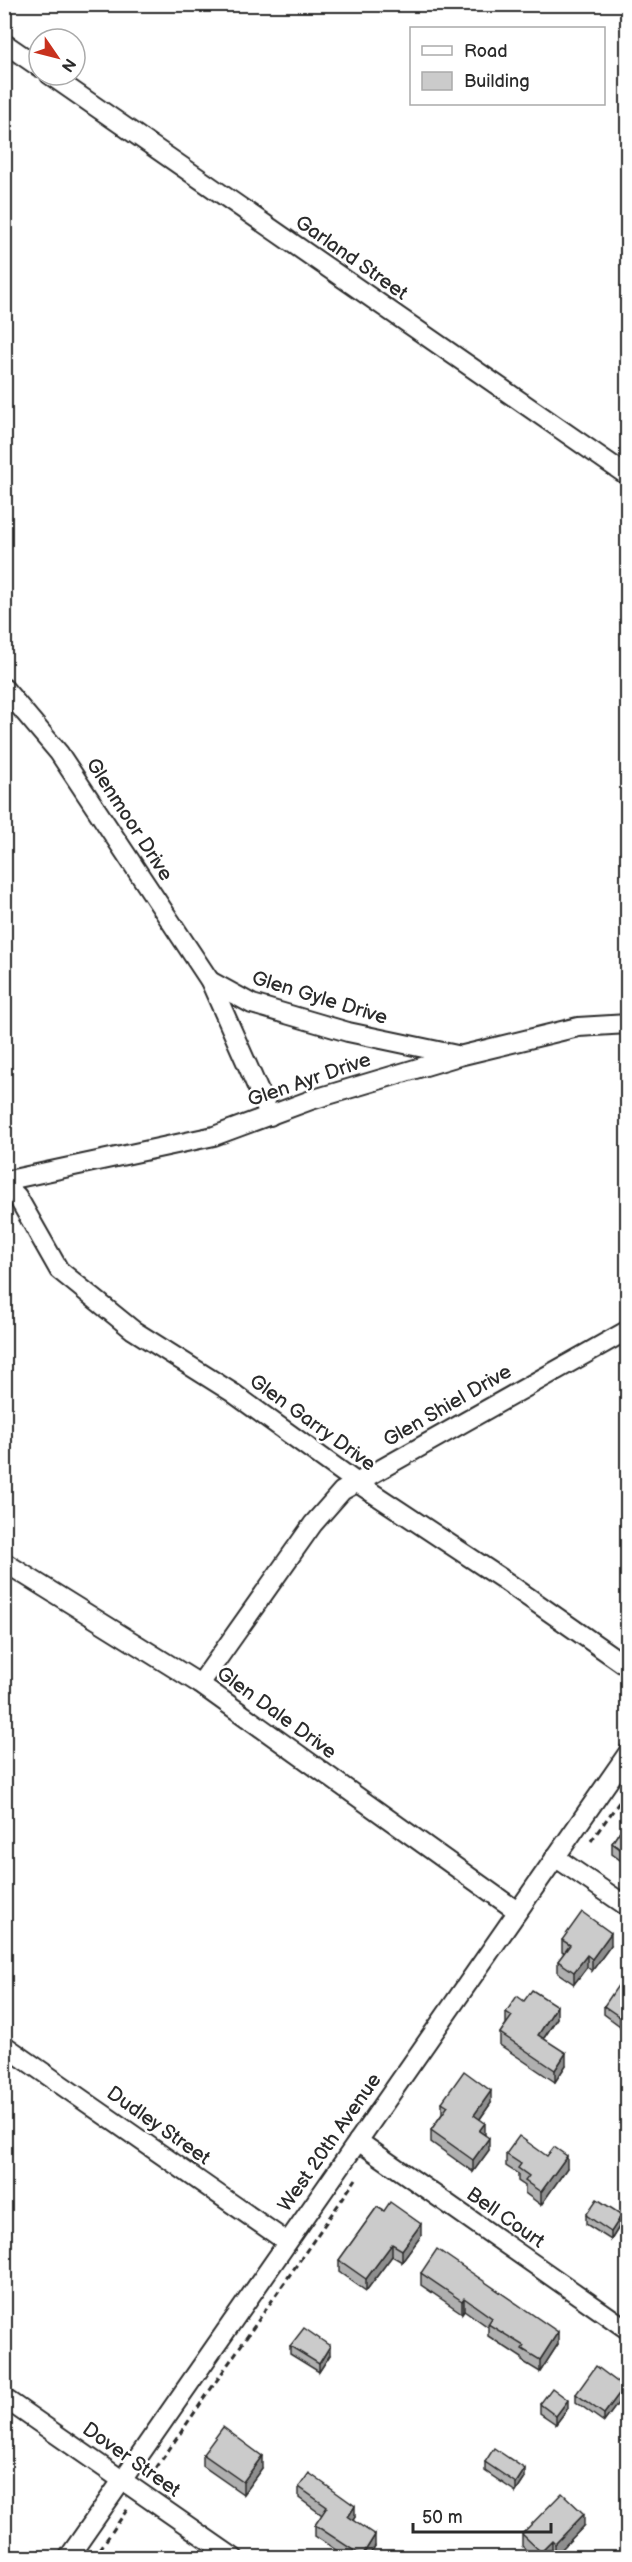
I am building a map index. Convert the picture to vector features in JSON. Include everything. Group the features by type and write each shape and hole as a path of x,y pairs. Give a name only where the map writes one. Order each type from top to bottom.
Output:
{"street":[{"path":"4,44 27,59"},
{"name":"Garland Street","path":"67,87 627,476"},
{"name":"Glenmoor Drive","path":"4,688 59,753 210,981"},
{"path":"210,981 270,1116"},
{"name":"Glen Gyle Drive","path":"210,981 252,1004 348,1032 459,1056"},
{"name":"Glen Ayr Drive","path":"4,1182 214,1136 311,1100 459,1056 578,1028 627,1024"},
{"name":"Glen Garry Drive","path":"4,1182 17,1196 59,1270 134,1330 233,1393 356,1482 501,1578 627,1667"},
{"name":"Glen Shiel Drive","path":"200,1684 314,1524 342,1491 627,1330"},
{"name":"Glen Dale Drive","path":"4,1562 200,1684 517,1911"},
{"name":"West 20th Avenue","path":"68,2558 627,1755"},
{"path":"555,1857 627,1907"},
{"name":"Dudley Street","path":"4,2045 287,2242"},
{"name":"Bell Court","path":"358,2141 627,2330"},
{"name":"Dover Street","path":"4,2398 234,2558"}],"path":[{"path":"590,1842 627,1790"},
{"path":"94,2558 374,2152"}],"building":[{"path":"627,1820 627,1854 612,1843"},
{"path":"582,1912 611,1933 592,1959 587,1955 574,1972 558,1961 570,1945 562,1940"},
{"path":"623,1978 627,1981 627,2007 620,2017 604,2006"},
{"path":"532,1990 557,2006 538,2035 566,2053 555,2070 500,2033 512,2016 506,2012 517,1996 524,2001"},
{"path":"464,2071 491,2091 474,2115 485,2123 479,2131 489,2138 473,2160 431,2130 448,2106 442,2102"},
{"path":"519,2136 547,2156 554,2147 567,2156 541,2192 525,2181 529,2176 518,2168 521,2164 506,2154"},
{"path":"597,2199 622,2215 611,2232 586,2215"},
{"path":"390,2202 421,2224 402,2250 392,2244 366,2279 339,2260 377,2207 384,2211"},
{"path":"627,2207 627,2224 619,2219"},
{"path":"437,2249 558,2332 540,2360 522,2349 524,2346 488,2324 492,2318 464,2298 462,2301 421,2273"},
{"path":"304,2328 330,2346 319,2364 290,2346"},
{"path":"596,2366 624,2387 604,2414 576,2394"},
{"path":"552,2388 568,2400 556,2416 540,2404"},
{"path":"223,2427 262,2456 243,2482 203,2454"},
{"path":"494,2448 525,2469 516,2483 485,2462"},
{"path":"309,2473 355,2506 348,2517 375,2535 362,2556 315,2525 327,2507 299,2487"},
{"path":"562,2493 584,2514 555,2544 552,2541 541,2552 522,2534"}]}
